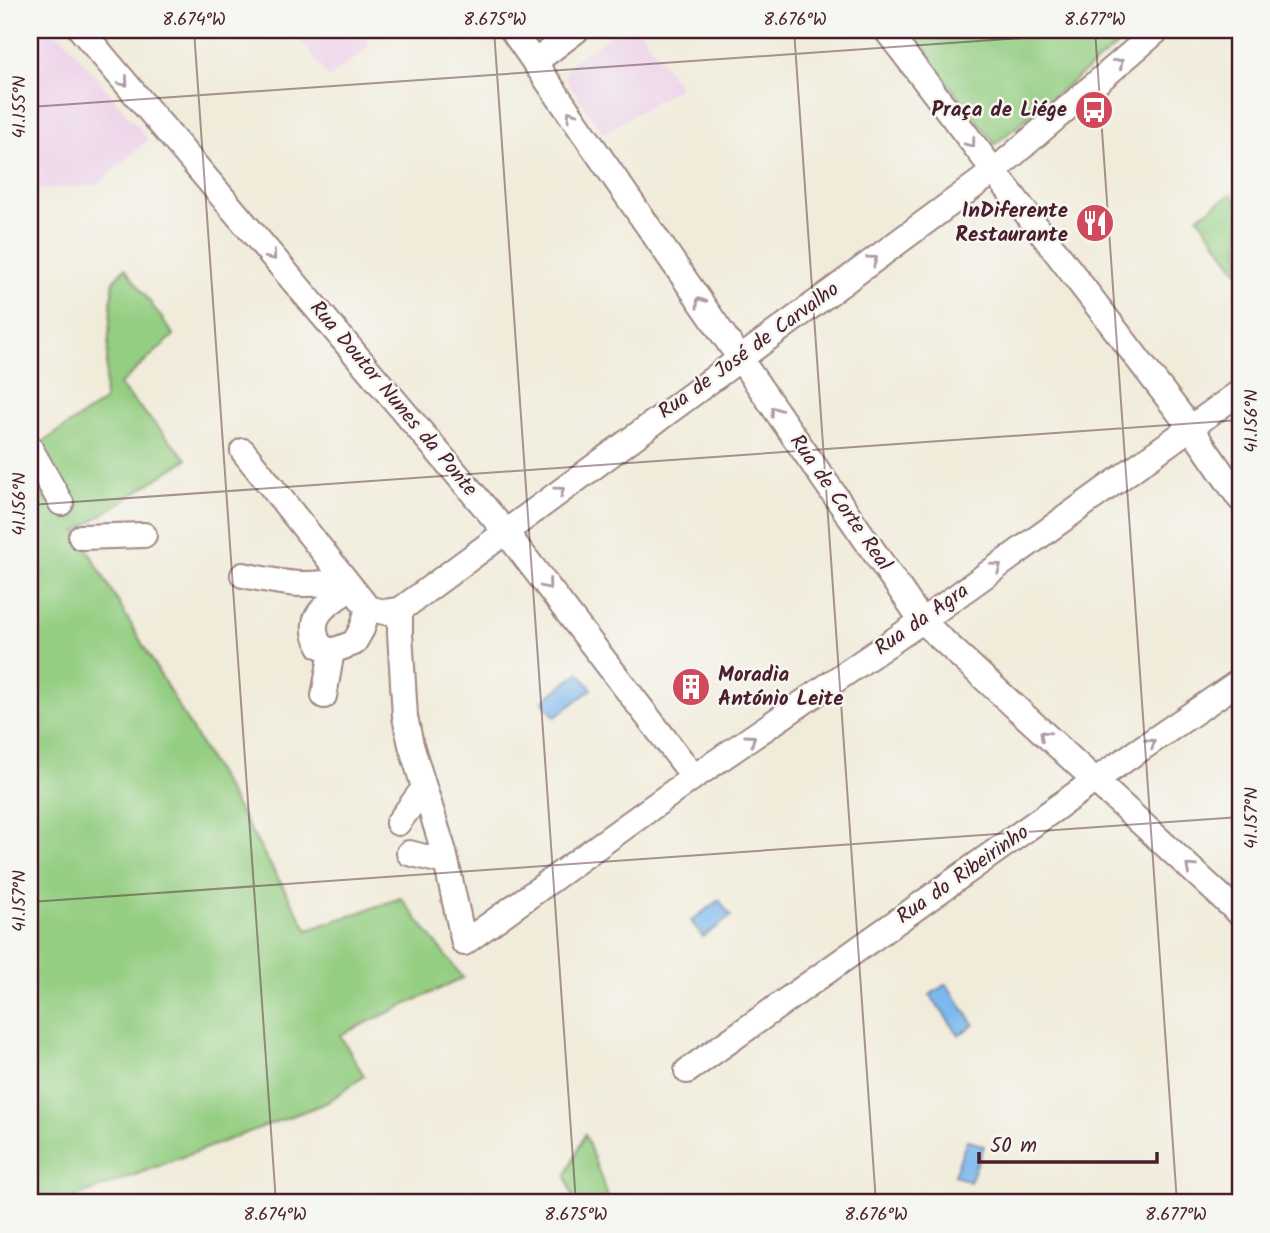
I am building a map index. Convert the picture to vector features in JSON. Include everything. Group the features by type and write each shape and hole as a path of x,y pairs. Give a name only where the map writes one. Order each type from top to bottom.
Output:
{"street":[{"name":"Rua Doutor Nunes da Ponte","path":"80,30 505,531 694,778"},
{"name":"Rua de Corte Real","path":"512,30 922,621 1240,914"},
{"path":"535,62 577,30"},
{"path":"886,30 1190,427 1240,499"},
{"path":"993,172 1158,30"},
{"name":"Rua de José de Carvalho","path":"400,610 993,172"},
{"name":"Rua da Agra","path":"445,862 464,943 694,778 922,621 1240,392"},
{"path":"30,448 61,503"},
{"path":"243,452 368,608 384,612 400,610 405,717 445,862"},
{"path":"81,537 144,535"},
{"path":"243,575 295,585 349,584"},
{"path":"349,584 316,616 313,633 320,646 332,651 354,643 362,629 368,608"},
{"path":"324,696 332,651"},
{"name":"Rua do Ribeirinho","path":"687,1071 1094,781 1240,681"},
{"path":"398,823 424,788"},
{"path":"410,853 445,862"}],"shaded area":[{"path":"293,30 366,30 369,47 329,78"},
{"path":"618,30 640,30 680,87 603,133 569,84 567,69 572,62"},
{"path":"46,32 62,36 148,140 97,185 30,191 30,45"}],"green space":[{"path":"907,30 1136,30 995,144"},
{"path":"1231,194 1240,206 1240,274 1198,217"},
{"path":"125,268 174,335 119,385 187,459 77,531 308,930 401,898 463,978 340,1035 364,1076 326,1103 76,1197 73,1203 30,1203 30,449 104,401 113,281"},
{"path":"585,1134 610,1203 574,1203 566,1175"}],"water":[{"path":"579,673 592,689 555,717 542,701"},
{"path":"719,900 731,916 703,937 691,921"},
{"path":"946,984 974,1024 959,1035 930,995"},
{"path":"967,1140 984,1146 970,1182 954,1175"}],"place":[{"name":"Praça de Liége","path":"1094,110"},
{"name":"InDiferente Restaurante","path":"1095,223"},
{"name":"Moradia António Leite","path":"691,687"}]}
